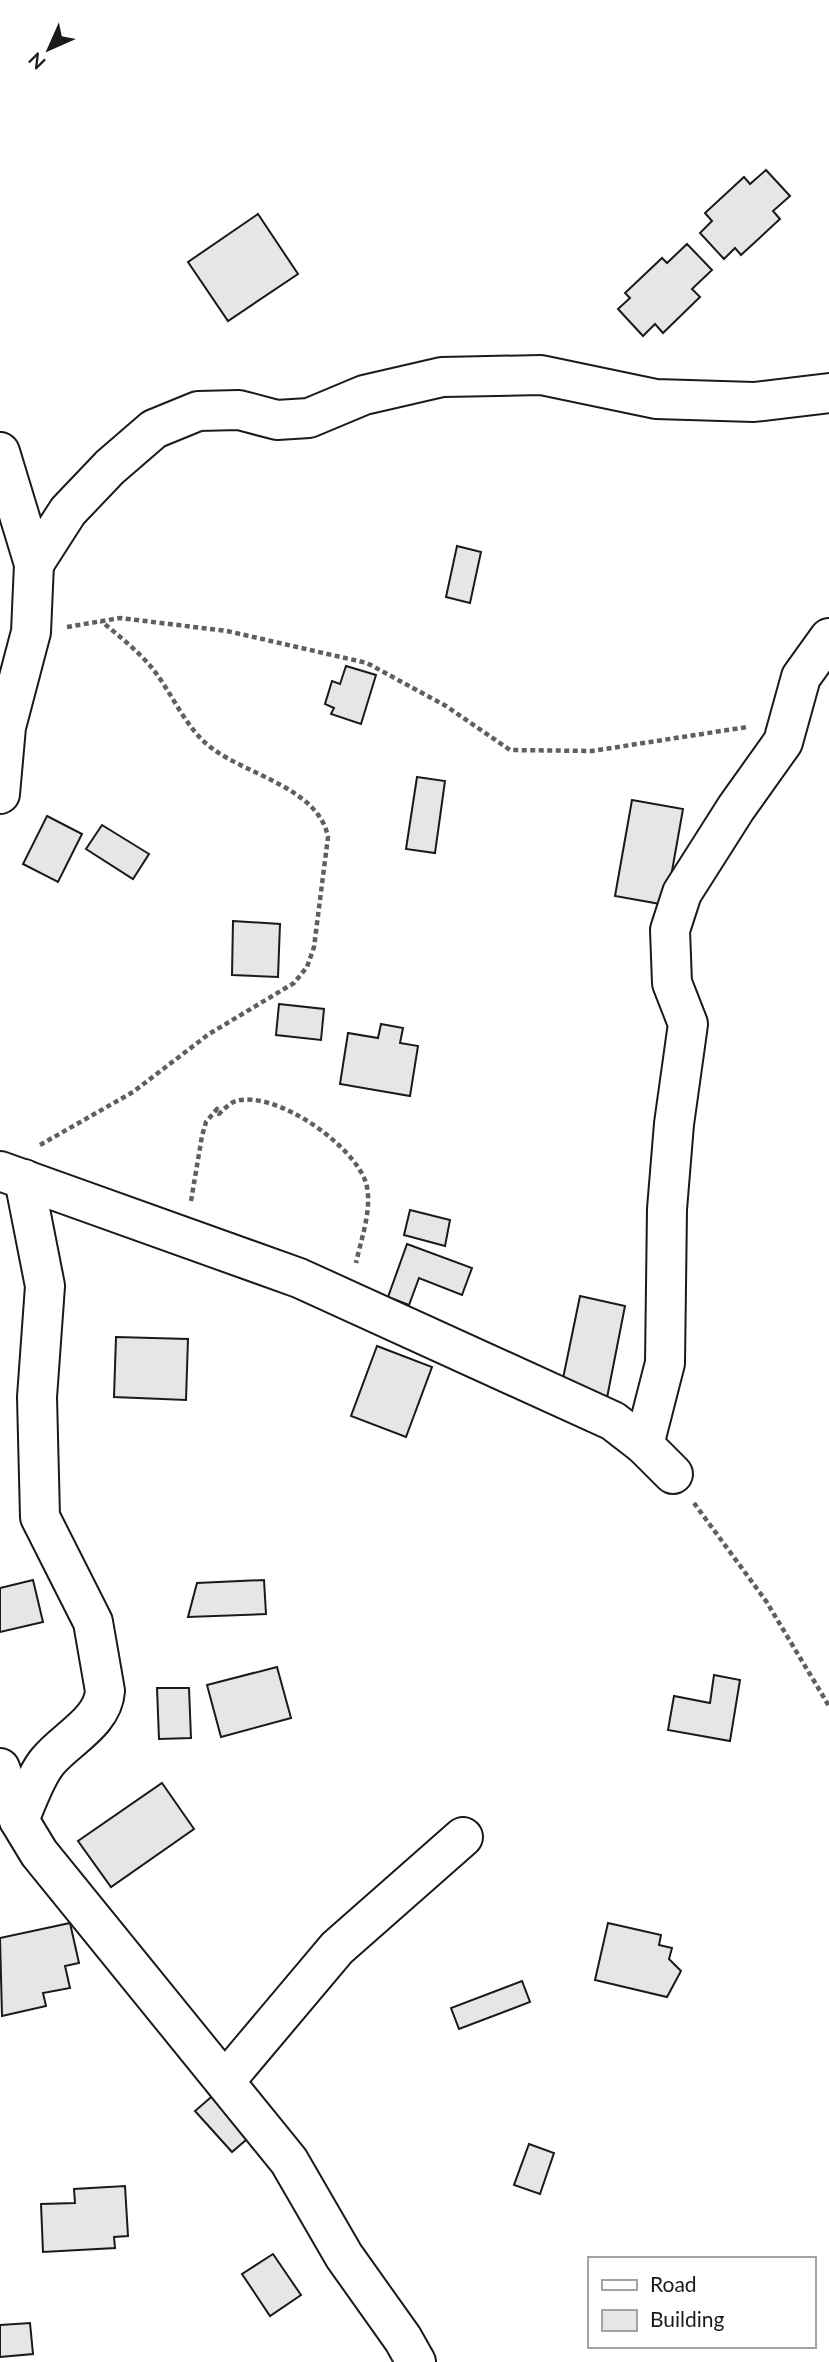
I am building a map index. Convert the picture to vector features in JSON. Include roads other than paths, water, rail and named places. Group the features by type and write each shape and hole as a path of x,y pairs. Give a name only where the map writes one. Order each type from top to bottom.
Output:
{"street":[{"path":"34,565 68,511 110,467 154,429 198,411 239,410 277,420 309,418 364,395 442,377 541,375 656,399 754,402 829,393"},
{"path":"0,452 34,565 32,632 6,727 0,794"},
{"path":"644,1445 665,1363 667,1209 674,1124 688,1024 672,983 670,930 682,894 736,808 783,742 802,677 829,638"},
{"path":"19,1166 183,1236 299,1278 613,1421 644,1445 673,1474"},
{"path":"19,1166 45,1286 37,1398 40,1517 93,1622 105,1691 104,1702 96,1715 46,1762 19,1819"},
{"path":"0,1768 19,1819 39,1853 289,2161 344,2256 403,2339 416,2362"},
{"path":"225,2081 337,1948 463,1837"}]}
